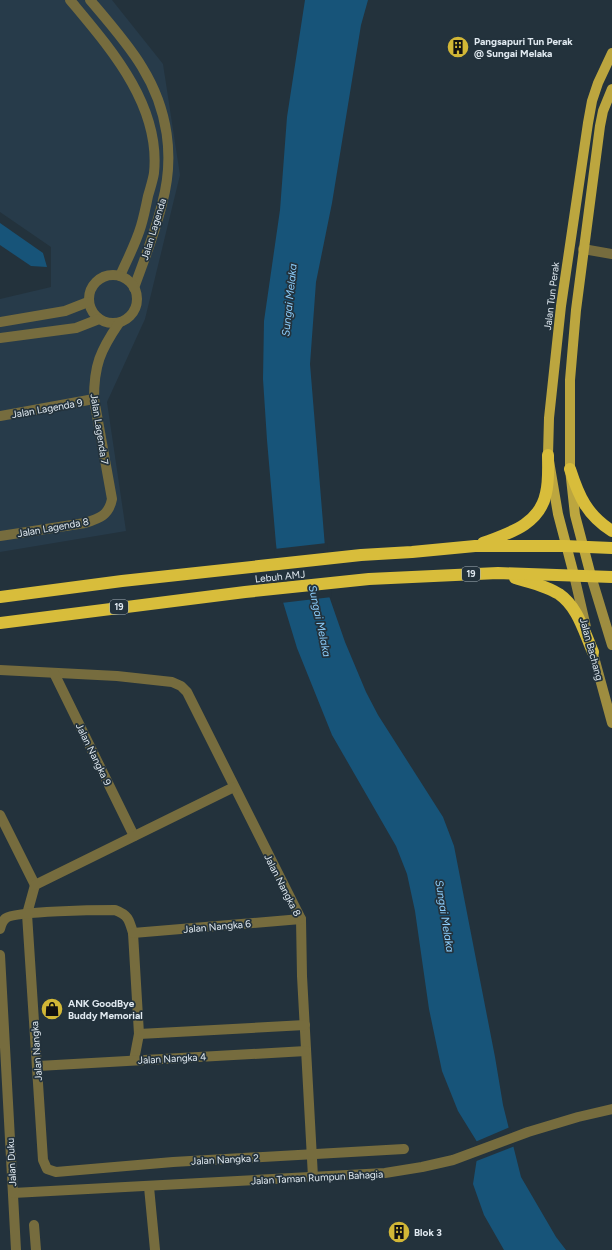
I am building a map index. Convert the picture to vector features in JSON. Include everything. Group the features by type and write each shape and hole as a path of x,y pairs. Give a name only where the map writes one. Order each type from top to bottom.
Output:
{"highway":[{"path":"475,546 524,526 536,516 543,505 546,493 548,455"},
{"path":"570,469 578,493 587,509 600,523 612,531"},
{"name":"Lebuh AMJ","path":"0,597 122,581 366,555 475,546 565,546 612,548"},
{"path":"498,573 546,588 559,595 570,604 577,615 593,652"},
{"name":"Lebuh AMJ","path":"0,623 238,592 369,579 498,573 612,577"}],"main road":[{"name":"Jalan Tun Perak","path":"574,575 565,546 558,514 548,455 550,403 561,306 588,122 592,101 598,83 612,53"},
{"path":"591,576 576,515 570,469 570,380 583,249 600,126 603,111 612,89"},
{"path":"600,126 612,104"}],"street":[{"name":"Jalan Lagenda","path":"70,0 100,36 134,87 144,107 155,151 154,174 141,227 120,276"},
{"name":"Jalan Lagenda","path":"90,0 110,23 142,66 160,104 165,122 169,147 168,172 163,204 134,288"},
{"path":"583,249 612,254"},
{"path":"105,276 120,276 126,279 134,288 136,294 136,307 129,317 119,322 105,322 99,319 90,308 88,302 90,289 99,279 105,276"},
{"path":"0,322 65,311 88,302"},
{"path":"0,338 76,328 99,319"},
{"name":"Jalan Lagenda 7","path":"105,514 110,508 112,498 94,399 95,370 106,341 119,322"},
{"name":"Jalan Lagenda 9","path":"0,416 94,399"},
{"name":"Jalan Lagenda 8","path":"0,536 85,523 105,514"},
{"name":"Jalan Bachang","path":"574,575 612,723"},
{"name":"Jalan Bachang","path":"591,576 612,645"},
{"path":"0,670 54,673"},
{"name":"Jalan Nangka 8","path":"54,673 117,676 172,682 181,686 187,692 301,919 313,1177"},
{"name":"Jalan Nangka 9","path":"54,673 134,836"},
{"path":"0,815 35,885 234,788"},
{"name":"Jalan Nangka","path":"35,885 27,914 43,1160 47,1169"},
{"path":"0,929 2,922 6,917 27,914 115,910 124,914 132,928 139,1034 134,1060"},
{"name":"Jalan Nangka 6","path":"132,928 301,919"},
{"name":"Jalan Duku","path":"0,955 2,1018 16,1250"},
{"path":"139,1034 305,1025"},
{"name":"Jalan Nangka 4","path":"38,1066 306,1051"},
{"name":"Jalan Taman Rumpun Bahagia","path":"13,1194 385,1173 422,1167 456,1159 528,1132 578,1117 612,1109"},
{"name":"Jalan Nangka 2","path":"47,1169 56,1172 173,1162 404,1149"},
{"path":"149,1187 155,1250"},
{"path":"34,1225 36,1250"}],"shaded area":[{"path":"0,0 112,0 163,64 180,175 145,319 107,402 126,531 0,552 0,299 51,287 51,247 0,212"}],"water":[{"name":"Sungai Melaka","path":"305,0 368,0 361,25 332,203 316,282 310,364 329,596 345,642 366,692 378,715 443,817 454,846 503,1105 521,1177 556,1237 566,1250 504,1250 484,1215 473,1184 479,1145 458,1111 442,1071 429,1009 415,911 407,874 396,846 332,735 297,648 283,602 276,544 267,440 263,379 264,321 280,210 287,117"},
{"path":"0,223 43,253 47,267 31,266 0,245"}],"pier":[{"path":"327,543 332,597 281,603 274,549"},
{"path":"510,1127 515,1146 474,1162 477,1146 475,1142"}],"place":[{"name":"Pangsapuri Tun Perak @ Sungai Melaka","path":"458,47"},
{"name":"ANK GoodBye Buddy Memorial","path":"52,1009"},
{"name":"Blok 3","path":"399,1232"}]}
